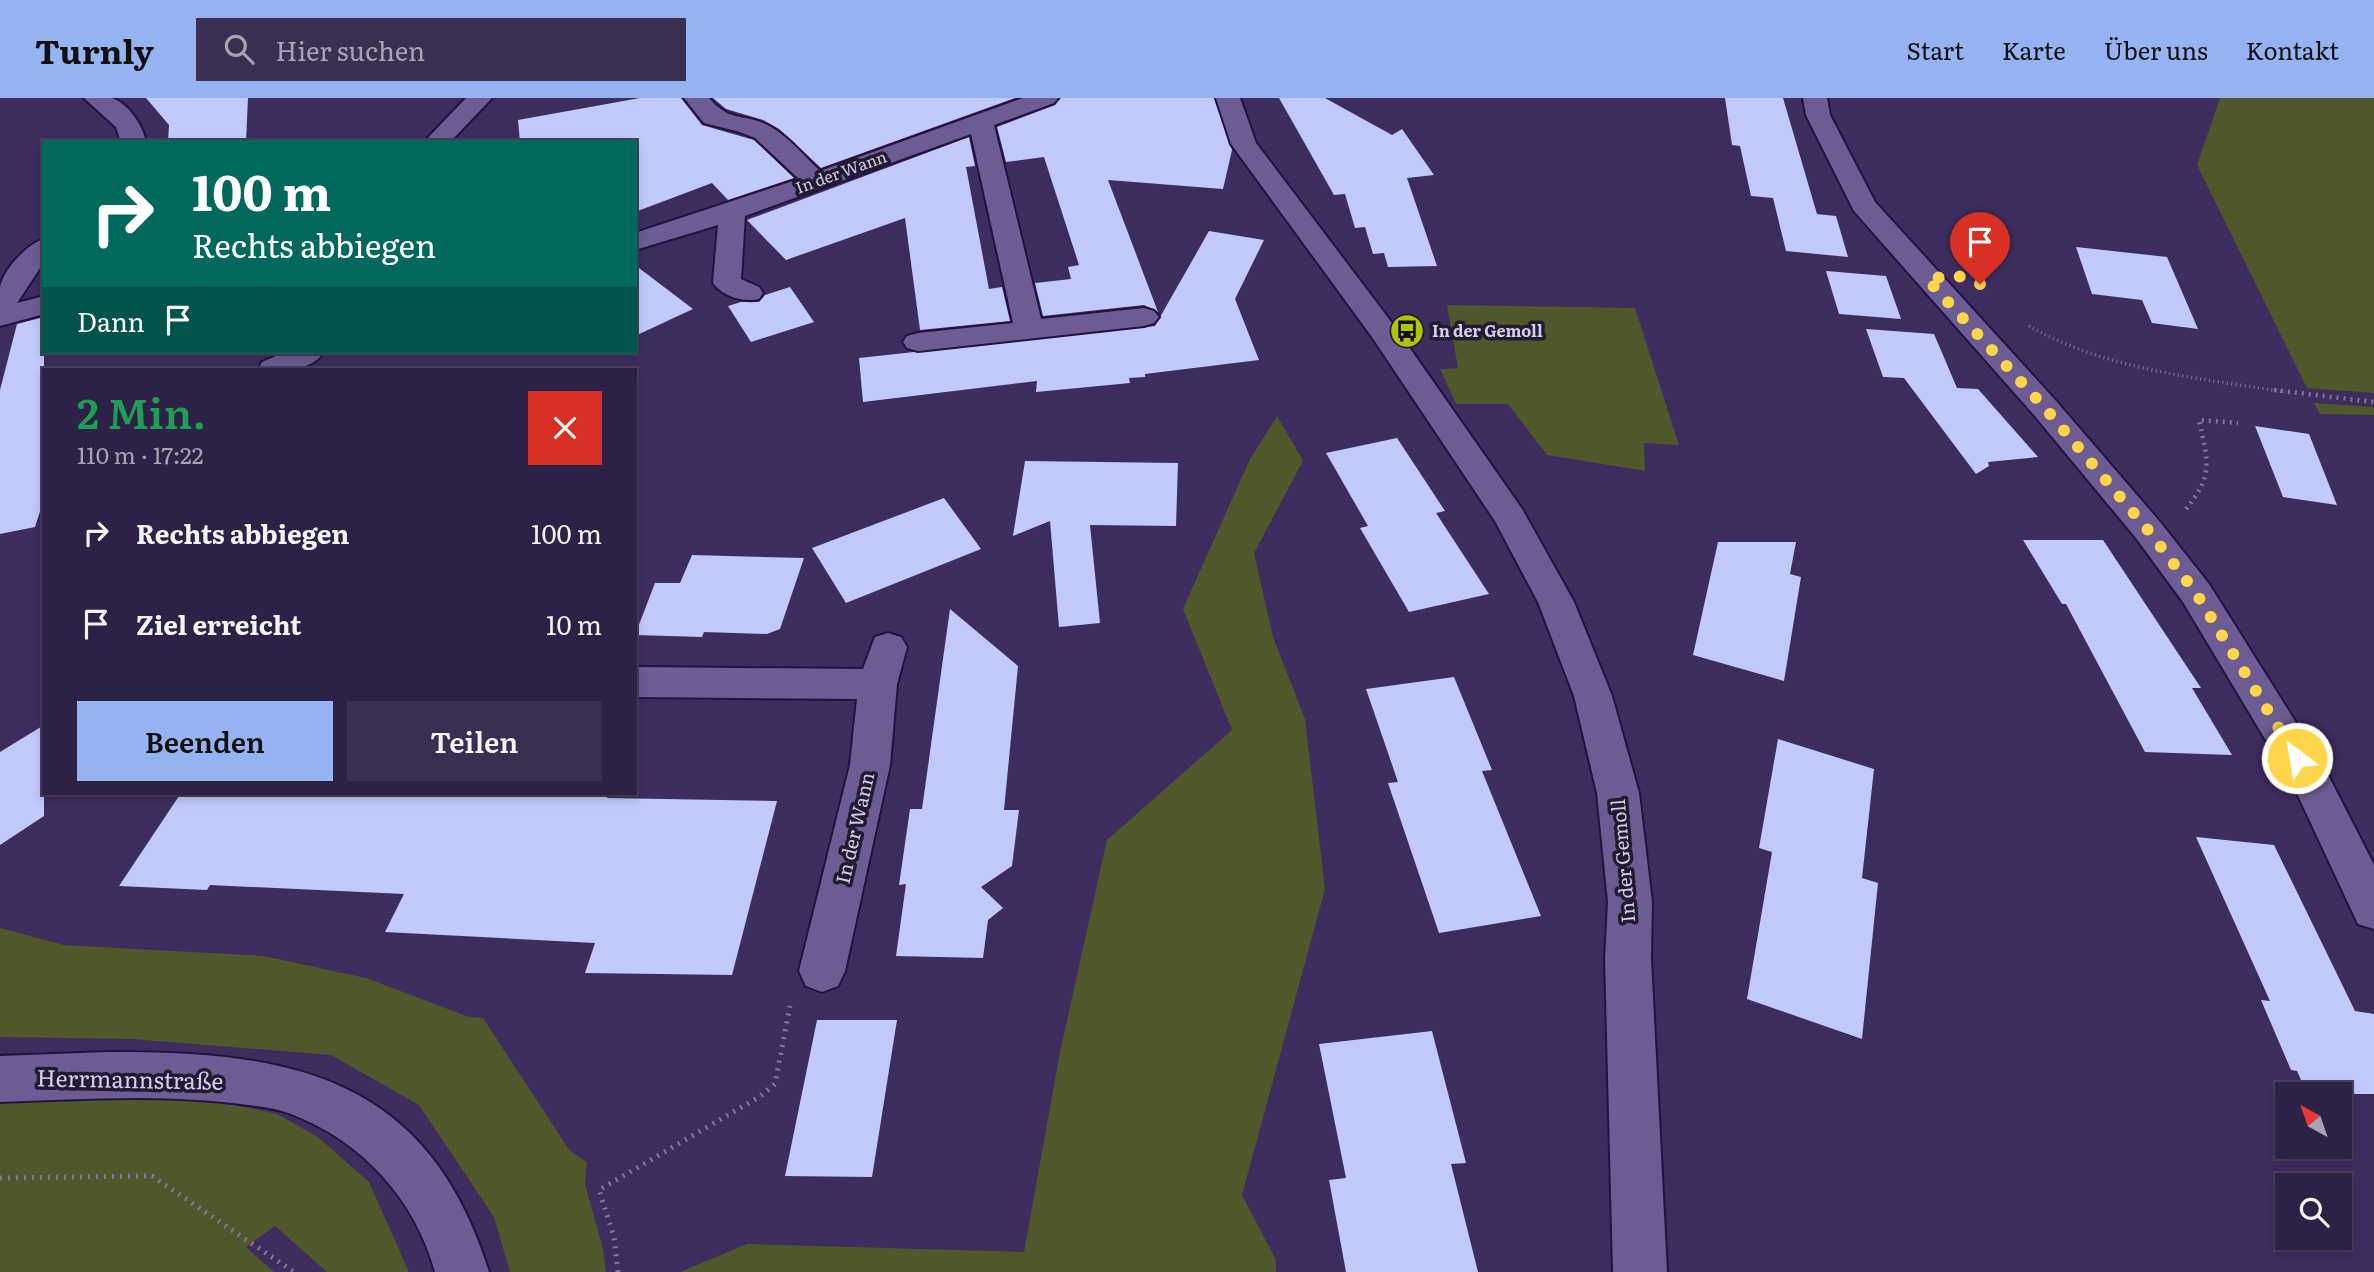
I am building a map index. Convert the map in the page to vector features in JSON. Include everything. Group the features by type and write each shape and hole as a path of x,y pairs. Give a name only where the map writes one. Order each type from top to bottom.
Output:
{"street":[{"path":"96,98 125,122 133,133 134,140"},
{"path":"438,140 480,98"},
{"path":"696,98 713,118 748,126 764,133 816,181"},
{"name":"In der Wann","path":"637,241 732,212 1046,98"},
{"name":"In der Gemoll","path":"1228,98 1244,144 1384,333 1510,517 1556,602 1593,696 1618,793 1630,902 1628,959 1640,1272"},
{"path":"1815,98 1818,115 1863,205 2045,408 2148,530 2196,593 2311,781 2374,910"},
{"path":"981,122 1029,330"},
{"path":"732,212 727,283 749,293"},
{"path":"0,307 31,259 42,249"},
{"path":"0,317 42,306"},
{"path":"918,342 1144,317"},
{"path":"275,368 305,354"},
{"name":"In der Wann","path":"637,681 883,666 870,765 822,971"},
{"name":"Herrmannstraße","path":"0,1079 198,1077 289,1089 352,1118 386,1141 426,1186 455,1239 462,1272"}],"path":[{"path":"2024,323 2055,342 2098,359 2308,397 2374,402"},
{"path":"2191,519 2186,509 2201,492 2210,475 2199,420 2238,423"},
{"path":"618,1272 614,1237 598,1190 759,1097 775,1084 792,996 801,984 822,971"},
{"path":"0,1178 152,1176 294,1272"}],"green space":[{"path":"2220,98 2374,98 2374,393 2307,388 2197,165"},
{"path":"1447,305 1635,308 1679,445 1644,443 1645,471 1547,455 1508,404 1456,404 1440,369 1458,368"},
{"path":"2314,403 2374,407 2374,415 2320,414"},
{"path":"1277,416 1303,461 1254,553 1273,637 1305,719 1325,889 1242,1195 1276,1260 1276,1272 680,1272 747,1244 1024,1252 1060,1052 1107,840 1232,730 1183,609 1250,459"},
{"path":"0,928 64,945 264,956 366,978 469,1017 483,1018 570,1151 587,1162 585,1184 603,1249 606,1272 510,1272 494,1217 419,1105 331,1055 132,1039 0,1037"},
{"path":"197,1097 277,1114 318,1137 369,1182 409,1272 327,1272 275,1226 246,1247 274,1272 0,1272 0,1100"}],"building":[{"path":"146,98 248,98 246,140 168,140 169,125"},
{"path":"640,98 681,98 702,125 754,140 794,178 728,200 712,183 637,211 637,140 520,140 518,120"},
{"path":"713,98 1015,98 821,168 779,129 763,120 726,109"},
{"path":"1061,98 1214,98 1232,150 1223,189 1108,180 1158,312 1144,305 1043,316 1035,283 1071,279 1068,267 1079,265 1044,157 1006,162 997,127 1055,105"},
{"path":"1279,98 1325,98 1392,135 1402,129 1434,175 1407,178 1437,266 1388,267 1384,253 1373,254 1365,227 1355,228 1345,194 1334,195"},
{"path":"1725,98 1783,98 1817,214 1836,216 1848,257 1786,251 1773,198 1751,196 1740,146 1732,145"},
{"path":"969,137 975,166 966,167 989,289 1002,287 1010,321 920,330 905,218 786,260 747,220"},
{"path":"1209,231 1264,240 1235,299 1259,360 1145,374 1145,377 1129,378 1130,383 1036,392 1037,381 863,402 859,358 1155,326"},
{"path":"2076,247 2167,257 2198,329 2152,323 2142,300 2092,294"},
{"path":"637,267 693,309 637,335"},
{"path":"1826,271 1886,276 1901,319 1839,314"},
{"path":"790,287 814,322 751,342 728,306 741,302 759,302 765,295"},
{"path":"42,318 42,505 35,527 0,534 0,390 17,324"},
{"path":"1866,329 1934,334 1957,388 1978,389 2038,457 1988,462 1989,466 1976,474 1904,378 1883,377"},
{"path":"2255,426 2309,434 2337,505 2283,497"},
{"path":"1397,438 1445,511 1436,513 1489,594 1409,612 1360,528 1368,526 1326,453"},
{"path":"1025,461 1178,463 1176,526 1090,525 1100,623 1059,627 1050,521 1013,536"},
{"path":"944,498 981,549 846,603 812,548"},
{"path":"2023,540 2103,540 2201,688 2192,688 2232,755 2145,752 2066,604 2062,604"},
{"path":"1718,542 1796,542 1790,574 1801,577 1784,681 1693,655"},
{"path":"692,555 804,558 780,629 767,634 704,632 702,637 637,635 655,583 680,583"},
{"path":"950,609 1018,666 1004,810 1019,810 1012,866 981,887 1003,908 988,920 983,958 896,956 906,884 899,885 910,809 922,809"},
{"path":"1454,677 1492,770 1482,771 1541,916 1439,933 1388,783 1398,782 1366,689"},
{"path":"42,726 44,816 0,845 0,752"},
{"path":"1778,739 1874,769 1862,878 1878,883 1862,1039 1747,999 1772,852 1759,848"},
{"path":"180,795 608,795 607,798 777,801 732,975 585,973 595,943 385,932 404,894 210,885 207,890 119,886"},
{"path":"2196,837 2274,845 2355,1011 2374,1014 2374,1094 2352,1094 2352,1082 2302,1082 2297,1071 2291,1070 2261,1000 2270,1001"},
{"path":"817,1020 897,1020 872,1177 785,1176"},
{"path":"1432,1031 1466,1163 1451,1164 1478,1272 1346,1272 1329,1180 1346,1178 1319,1044"}],"place":[{"name":"In der Gemoll","path":"1407,331"}],"route":[{"path":"1980,284 1956,275 1927,279 2045,408 2148,530 2196,593 2297,758"}]}
